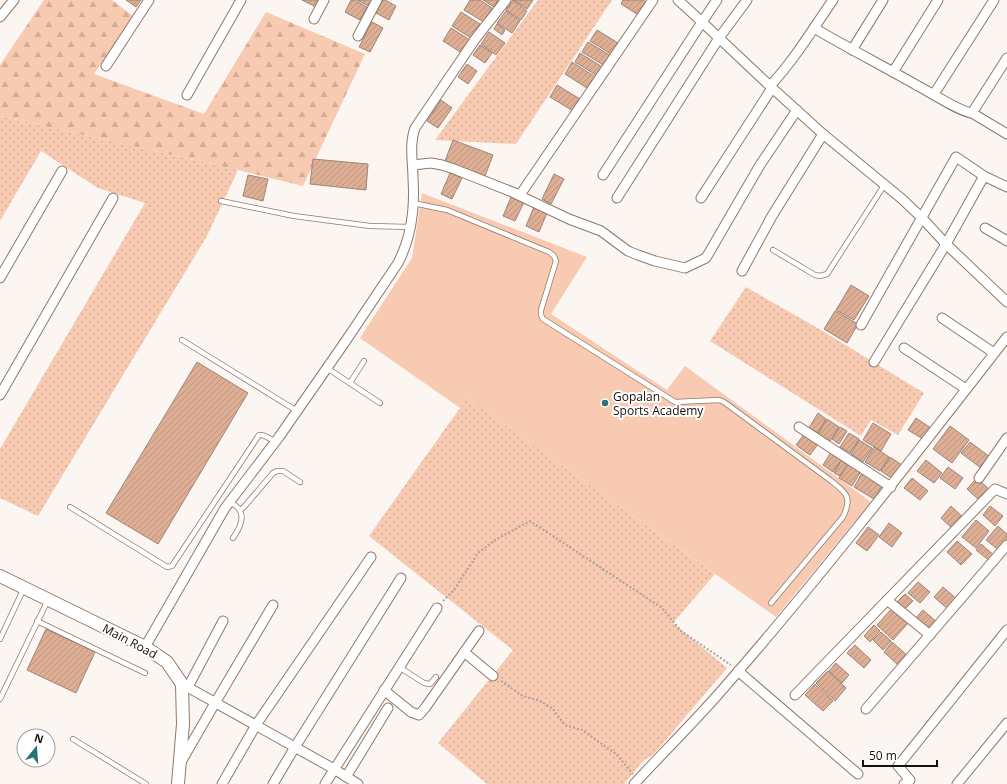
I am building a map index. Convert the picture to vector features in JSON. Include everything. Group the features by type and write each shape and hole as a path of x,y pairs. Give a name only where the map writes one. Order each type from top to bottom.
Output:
{"street":[{"path":"0,17 14,0"},
{"path":"106,66 149,0"},
{"path":"187,95 241,0"},
{"path":"314,19 324,0"},
{"path":"358,36 377,0"},
{"path":"145,647 226,508 328,368 398,263 408,240 413,203 414,183 411,145 412,135 415,128 476,38 506,0"},
{"path":"413,166 431,162 454,169 520,195 653,0"},
{"path":"678,0 823,134 885,184 922,218 946,244 1007,302"},
{"path":"603,175 717,0"},
{"path":"617,198 719,38 746,0"},
{"path":"701,198 771,87 802,46 833,0"},
{"path":"852,50 883,0"},
{"path":"893,72 938,0"},
{"path":"934,94 994,0"},
{"path":"814,28 966,112 972,113 1007,134"},
{"path":"972,113 1007,58"},
{"path":"514,193 569,219 601,231 628,251 645,258 678,267 689,267 706,258 760,165 797,110"},
{"path":"742,271 772,216 823,134"},
{"path":"861,325 956,158 984,176 1007,187"},
{"path":"0,278 62,172"},
{"path":"874,362 946,244 984,176"},
{"path":"0,395 113,198"},
{"path":"985,228 1007,241"},
{"path":"942,318 994,354"},
{"path":"636,782 738,671 811,585 891,487 1007,337"},
{"path":"904,348 966,389"},
{"path":"799,427 891,487"},
{"path":"978,478 1007,438"},
{"path":"795,695 995,489 1007,494"},
{"path":"866,709 1007,545"},
{"path":"222,784 256,725 372,557"},
{"name":"Main Road","path":"0,576 145,647 167,662 185,686"},
{"path":"273,784 401,578"},
{"path":"887,600 930,635"},
{"path":"180,764 273,605"},
{"path":"325,784 436,608"},
{"path":"178,784 185,686 223,621"},
{"path":"904,784 910,780 898,766 1007,630"},
{"path":"384,690 411,712 419,715 479,631"},
{"path":"464,652 493,676"},
{"path":"738,671 858,774"},
{"path":"185,686 334,769 358,784"},
{"path":"346,777 388,708"},
{"path":"957,784 1007,723"}],"lane":[{"path":"773,250 815,275 820,276 827,274 885,184"},
{"path":"221,201 294,216 370,226 410,227"},
{"path":"413,203 447,210 549,252 554,256 556,261 541,310 541,315 543,318 675,402 719,400 724,402 830,480 845,493 848,500 848,507 843,517 771,603"},
{"path":"182,340 297,411"},
{"path":"350,383 364,361"},
{"path":"328,368 380,403"},
{"path":"70,507 167,567 170,567 259,435 265,435 275,442"},
{"path":"240,510 273,473 277,471 283,471 300,482"},
{"path":"230,502 240,510 242,517 240,527 233,538"},
{"path":"0,639 24,588"},
{"path":"0,699 48,600"},
{"path":"38,620 145,673"},
{"path":"399,667 424,683 430,684 436,677"},
{"path":"73,739 146,784"}],"path":[{"path":"436,608 454,590 478,553 495,540 530,521 662,608 681,631 738,671"},
{"path":"493,676 523,696 540,701 552,708 565,725 582,730 616,754 636,782"}],"green space":[{"path":"44,0 112,0 133,16 94,74 204,114 266,12 365,54 303,186 0,116 0,65"},
{"path":"538,0 612,0 516,144 435,140"},
{"path":"0,116 238,170 207,236 38,516 0,498 0,449 145,203 98,188 41,151 0,221"},
{"name":"Gopalan Sports Academy","path":"422,193 587,257 551,314 667,390 685,366 871,502 776,617 467,398 460,408 360,338 412,258"},
{"path":"746,287 821,330 924,393 898,435 871,420 861,436 710,341"},
{"path":"467,398 715,574 673,623 727,668 653,755 643,761 624,784 487,784 438,743 513,650 369,536"}],"building":[{"path":"126,0 141,0 136,7"},
{"path":"302,0 319,0 316,7"},
{"path":"351,0 354,0 367,7 360,20 345,12"},
{"path":"357,0 372,0 369,6"},
{"path":"383,0 396,6 389,20 376,13"},
{"path":"470,0 480,0 492,8 484,22 464,10"},
{"path":"483,0 498,0 494,7"},
{"path":"513,0 527,11 521,20 506,10"},
{"path":"514,0 533,0 527,9"},
{"path":"623,0 643,0 648,3 640,16 621,4"},
{"path":"506,11 520,21 512,33 497,23"},
{"path":"461,12 480,24 471,38 452,26"},
{"path":"372,22 383,28 370,52 359,47"},
{"path":"497,24 505,30 502,35 494,29"},
{"path":"451,28 470,40 462,53 443,41"},
{"path":"597,30 618,43 611,54 590,41"},
{"path":"489,32 505,43 496,55 481,44"},
{"path":"588,42 611,56 605,66 582,52"},
{"path":"480,45 492,53 485,63 473,55"},
{"path":"580,53 604,68 599,77 575,62"},
{"path":"572,62 597,78 590,90 565,74"},
{"path":"467,64 477,71 468,84 458,77"},
{"path":"557,85 580,99 573,111 550,97"},
{"path":"441,100 452,108 438,128 427,121"},
{"path":"453,140 493,155 485,176 445,161"},
{"path":"313,159 368,164 366,190 310,184"},
{"path":"450,173 462,178 452,199 441,194"},
{"path":"554,174 564,179 551,204 542,199"},
{"path":"248,175 268,179 263,201 243,196"},
{"path":"512,195 525,200 515,221 503,216"},
{"path":"534,207 547,213 539,232 526,226"},
{"path":"851,285 869,296 854,320 836,310"},
{"path":"835,311 858,324 847,343 824,329"},
{"path":"197,362 248,393 158,544 106,513"},
{"path":"818,413 826,419 818,433 809,428"},
{"path":"916,418 931,428 923,439 908,430"},
{"path":"827,419 839,427 830,441 818,434"},
{"path":"873,423 891,434 881,451 863,440"},
{"path":"950,426 969,440 952,463 933,449"},
{"path":"840,427 847,431 839,444 832,439"},
{"path":"805,433 819,443 810,455 796,445"},
{"path":"849,433 859,439 850,453 840,447"},
{"path":"859,440 872,448 863,462 851,454"},
{"path":"970,442 990,457 981,468 961,453"},
{"path":"874,447 889,457 880,471 865,462"},
{"path":"831,452 842,459 833,472 823,465"},
{"path":"890,457 902,465 893,479 881,471"},
{"path":"842,459 848,463 840,476 834,473"},
{"path":"926,460 942,473 934,483 917,471"},
{"path":"849,464 861,471 852,486 839,478"},
{"path":"948,467 963,478 955,489 940,478"},
{"path":"862,473 882,486 874,499 854,487"},
{"path":"912,478 928,491 920,500 904,488"},
{"path":"977,478 990,490 980,501 967,489"},
{"path":"951,506 965,519 954,530 941,518"},
{"path":"990,506 1003,516 995,526 983,515"},
{"path":"976,520 989,531 976,548 962,537"},
{"path":"889,523 902,533 892,547 879,537"},
{"path":"998,526 1007,534 1007,543 1000,551 986,540"},
{"path":"868,527 879,535 867,551 856,543"},
{"path":"957,541 972,554 961,565 947,552"},
{"path":"981,544 996,557 991,562 976,550"},
{"path":"918,582 930,592 920,603 908,593"},
{"path":"943,587 958,600 949,610 934,597"},
{"path":"905,594 913,601 904,610 896,603"},
{"path":"893,607 909,622 893,640 877,625"},
{"path":"923,610 938,623 929,633 914,620"},
{"path":"874,625 880,631 870,642 864,636"},
{"path":"46,629 95,652 76,693 27,670"},
{"path":"881,632 891,641 883,650 873,640"},
{"path":"892,642 908,656 899,666 884,652"},
{"path":"855,645 871,660 864,668 847,653"},
{"path":"836,663 849,675 842,683 829,671"},
{"path":"828,671 846,688 835,701 816,683"},
{"path":"815,684 833,701 823,711 805,695"}],"place":[{"name":"Gopalan Sports Academy","path":"605,403"}]}
